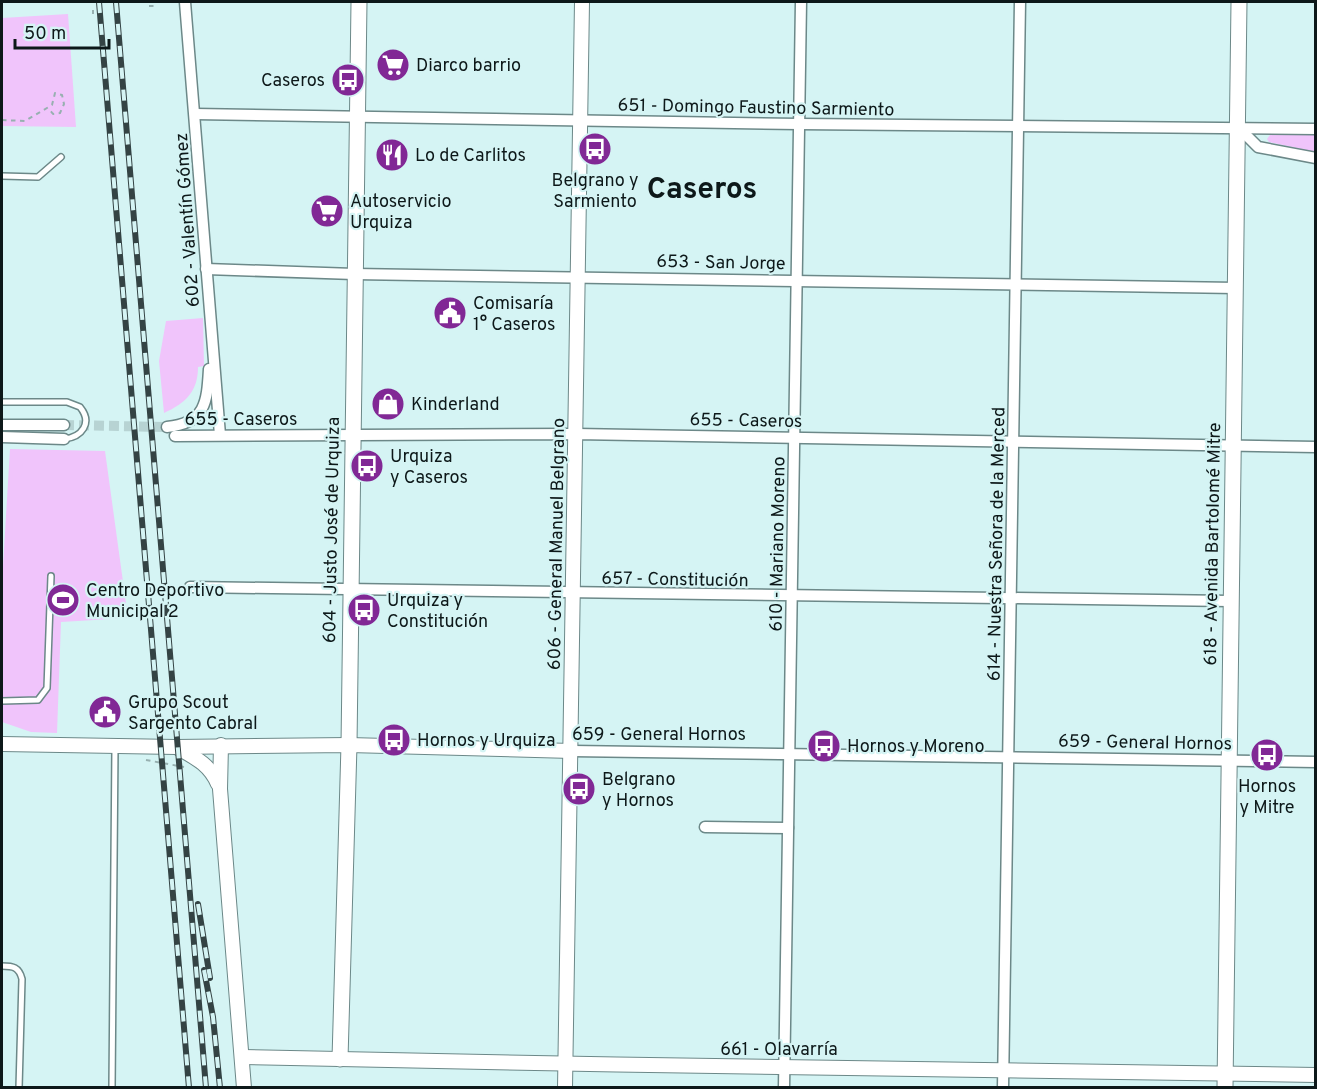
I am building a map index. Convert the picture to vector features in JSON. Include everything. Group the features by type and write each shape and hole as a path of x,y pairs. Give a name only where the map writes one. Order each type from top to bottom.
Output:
{"main road":[{"name":"604 - Justo José de Urquiza","path":"340,1059 349,745 349,590 359,2"},
{"name":"618 - Avenida Bartolomé Mitre","path":"1225,1080 1239,2"}],"street":[{"name":"602 - Valentín Gómez","path":"185,2 220,435"},
{"name":"606 - General Manuel Belgrano","path":"566,1088 582,2"},
{"name":"610 - Mariano Moreno","path":"784,1088 796,438 801,2"},
{"name":"614 - Nuestra Señora de la Merced","path":"1003,1088 1010,758 1020,2"},
{"name":"651 - Domingo Faustino Sarmiento","path":"195,114 1018,127 1316,129"},
{"path":"1239,128 1258,147 1316,158"},
{"name":"653 - San Jorge","path":"206,269 354,274 1236,288"},
{"path":"166,427 186,422 202,411 206,404 212,333"},
{"path":"2,425 64,425"},
{"name":"655 - Caseros","path":"175,436 576,434 1316,447"},
{"path":"2,437 64,439"},
{"name":"657 - Constitución","path":"190,587 792,597 1230,601"},
{"name":"659 - General Hornos","path":"2,744 176,747 349,745 572,752 791,753 1316,762"},
{"path":"221,745 220,789 244,1088"},
{"path":"176,747 207,766 213,772 220,789"},
{"path":"705,827 788,828"},
{"name":"661 - Olavarría","path":"242,1057 566,1065 1004,1068 1225,1080 1316,1075"}],"lane":[{"path":"2,176 38,177 61,157"},
{"path":"2,402 67,402 80,407 86,419 85,427 74,438 64,439"},
{"path":"2,701 38,700 47,688 51,576"},
{"path":"112,1088 115,746"},
{"path":"2,966 13,966 20,971 22,979 19,1088"}],"path":[{"path":"149,6 155,6"},
{"path":"2,120 25,121 49,109 55,93 62,95 64,104 60,113 53,114 49,109"}],"shaded area":[{"path":"68,14 76,127 2,126 2,18"},
{"path":"1315,134 1315,152 1269,142 1267,139 1270,135"},
{"path":"203,318 204,366 198,367 196,383 189,395 179,405 164,413 159,361 166,321"},
{"name":"Centro Deportivo Municipal 2","path":"10,449 105,451 128,618 61,622 57,733 31,732 2,722 2,583"}],"tunnel":[{"path":"64,425 167,427"}],"railway":[{"path":"99,2 189,1088"},
{"path":"116,2 206,1088"},
{"path":"198,904 210,978"},
{"path":"204,970 213,1017 220,1088"}],"place":[{"name":"Diarco barrio","path":"393,65"},
{"name":"Caseros","path":"348,80"},
{"name":"Belgrano y Sarmiento","path":"595,149"},
{"name":"Lo de Carlitos","path":"392,155"},
{"name":"Autoservicio Urquiza","path":"327,211"},
{"name":"Comisaría 1° Caseros","path":"450,313"},
{"name":"Kinderland","path":"388,404"},
{"name":"Urquiza y Caseros","path":"367,466"},
{"name":"Centro Deportivo Municipal 2","path":"63,600"},
{"name":"Urquiza y Constitución","path":"364,610"},
{"name":"Grupo Scout Sargento Cabral","path":"105,712"},
{"name":"Hornos y Urquiza","path":"394,740"},
{"name":"Hornos y Moreno","path":"824,746"},
{"name":"Hornos y Mitre","path":"1267,755"},
{"name":"Belgrano y Hornos","path":"579,789"}],"district":[{"name":"Caseros","path":"702,188"}]}
